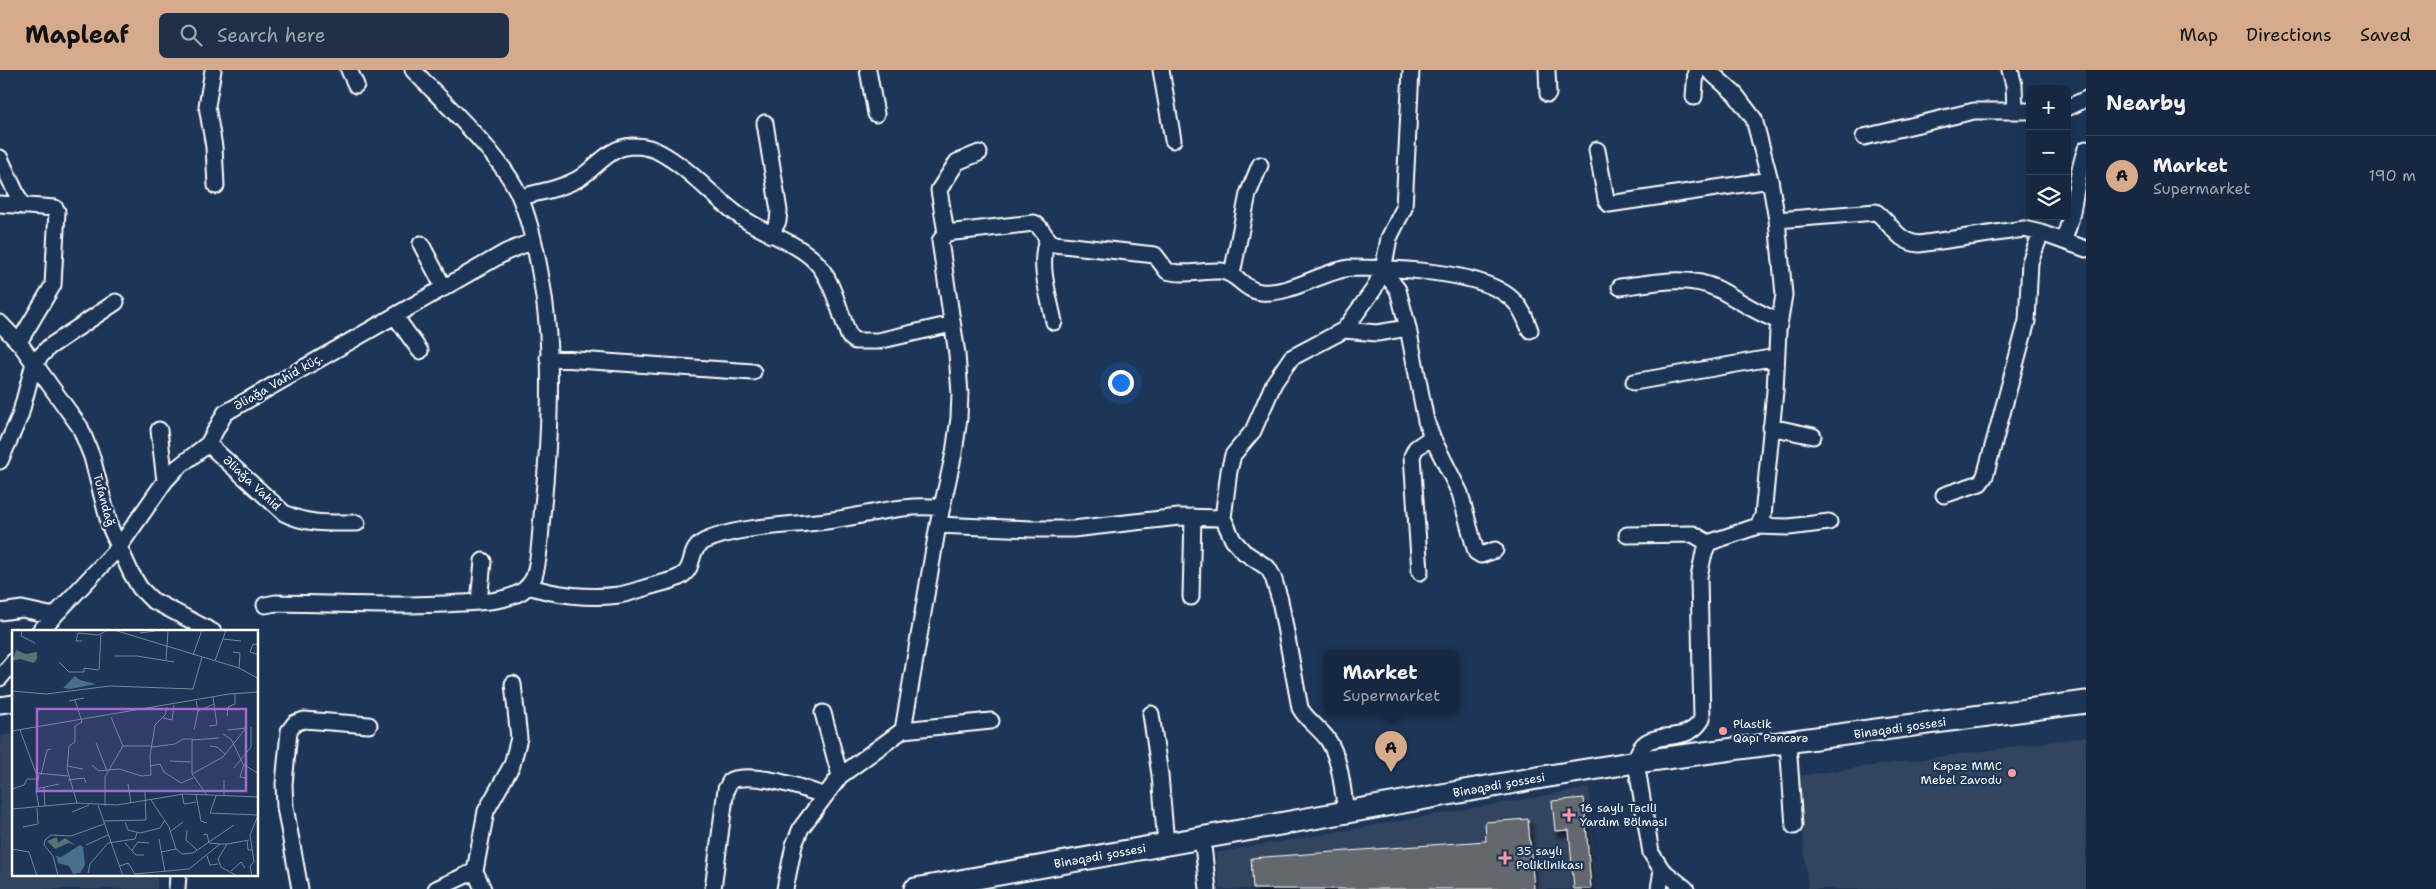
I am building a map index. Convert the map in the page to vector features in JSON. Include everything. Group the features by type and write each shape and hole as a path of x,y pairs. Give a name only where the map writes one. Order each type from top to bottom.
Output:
{"main road":[{"name":"Binəqədi şossesi","path":"918,889 1346,811 1636,762 2086,702"}],"street":[{"path":"213,70 207,106 214,147 216,186"},
{"path":"349,70 356,85"},
{"path":"265,605 276,602 423,606 479,602 505,598 520,592 528,586 534,577 546,476 548,358 545,318 533,241 514,183 413,70"},
{"path":"868,70 876,114"},
{"path":"1161,70 1173,140"},
{"path":"1346,811 1339,768 1333,749 1326,738 1304,716 1300,708 1274,577 1268,568 1244,552 1233,540 1223,518 1233,455 1260,418 1274,384 1291,358 1344,330 1374,289 1383,270 1389,238 1404,208 1412,70"},
{"path":"1547,70 1548,94"},
{"path":"1694,97 1696,70"},
{"path":"1708,70 1735,94 1754,119 1770,180 1777,220 1784,295 1779,321 1776,391 1762,516 1758,526"},
{"path":"1864,136 1974,111 2022,111 2010,70"},
{"path":"2071,106 2086,99"},
{"path":"765,123 780,211 778,222 771,235"},
{"path":"520,197 555,188 578,179 618,148 631,146 648,148 658,151 682,165 723,204 771,235 804,252 824,271 849,336 855,341 878,341 952,324"},
{"path":"2063,241 2072,222 2080,194 2078,174 2086,149"},
{"path":"1598,150 1606,199 1609,204 1770,180"},
{"path":"903,730 938,525 959,418 960,394 957,354 940,241 946,233 939,190 957,162 979,153"},
{"path":"0,158 22,206"},
{"path":"1232,274 1248,194 1260,165"},
{"path":"0,204 55,208 57,211 53,285 19,342"},
{"path":"1777,220 1876,212 1884,218 1899,238 1909,243 1919,244 2024,229 2041,233 2086,250"},
{"path":"946,233 1034,223 1041,227 1047,240 1043,253 1044,266 1054,322"},
{"path":"1944,495 1980,483 1985,476 2027,321 2030,262 2041,233"},
{"path":"1047,240 1063,246 1155,255 1163,268 1172,272 1222,272 1232,274 1246,287 1263,292 1283,289 1334,270 1350,268 1460,276 1478,280 1513,300 1530,330"},
{"name":"Əliağa Vahid küç.","path":"41,630 119,547 165,481 177,468 208,444 225,413 337,347 506,252 533,241"},
{"path":"421,244 444,288"},
{"path":"1383,270 1398,290 1408,328 1426,421 1460,493 1476,552 1481,555 1496,550"},
{"path":"1620,287 1680,280 1704,284 1718,288 1749,309 1779,321"},
{"path":"0,460 20,416 34,363 49,347 116,302"},
{"path":"395,316 420,351"},
{"name":"Tufandağ","path":"0,323 19,342 80,427 88,443 110,527 140,588 152,600 209,630"},
{"path":"1344,330 1377,333 1408,328"},
{"path":"1634,382 1776,357"},
{"path":"548,358 753,372"},
{"path":"1771,427 1813,436"},
{"path":"159,430 165,481"},
{"path":"1420,572 1412,456 1416,448 1432,437"},
{"name":"Əliağa Vahid","path":"208,444 284,513 298,520 357,523"},
{"path":"528,586 544,591 599,597 620,595 674,580 684,574 692,554 705,540 743,530 834,520 913,507 942,508"},
{"path":"1192,597 1193,517"},
{"path":"938,525 1031,529 1073,528 1161,518 1223,518"},
{"path":"1627,535 1693,534 1708,543 1758,526 1789,527 1829,522"},
{"path":"1686,889 1662,870 1651,853 1636,762 1638,749 1644,742 1689,732 1698,727 1702,719 1699,577 1708,543"},
{"path":"479,602 483,561"},
{"path":"0,612 22,609 54,616"},
{"path":"0,678 12,663"},
{"path":"483,889 476,871 486,811 509,773 519,738 514,684"},
{"path":"824,713 840,776"},
{"path":"1151,714 1160,775 1166,844"},
{"path":"300,889 285,807 285,763 289,731 295,723 304,720 369,725"},
{"path":"786,889 794,845 801,828 840,776 903,730 991,721"},
{"path":"1788,743 1794,826"},
{"path":"713,889 726,789 731,780 740,777 786,784 825,796"},
{"path":"1202,837 1208,889"},
{"path":"1658,889 1662,870"},
{"path":"436,889 476,871"},
{"path":"177,889 178,876"}],"shaded area":[{"path":"12,734 12,876 157,876 157,889 0,889 0,736"},
{"path":"2086,737 2086,889 1808,889 1797,776"},
{"path":"1589,788 1596,889 1220,889 1215,853"}],"building":[{"path":"1584,798 1591,889 1574,889 1569,830 1555,831 1552,801"},
{"path":"1528,819 1534,889 1253,889 1251,858 1486,841 1485,822"}],"place":[{"name":"Plastik Qapı Pəncərə","path":"1723,731"},
{"name":"Market","path":"1391,772"},
{"name":"Kəpəz MMC Mebel Zavodu","path":"2012,773"},
{"name":"16 saylı Təcili Yardım Bölməsi","path":"1569,815"},
{"name":"35 saylı Poliklinikası","path":"1505,858"}]}
